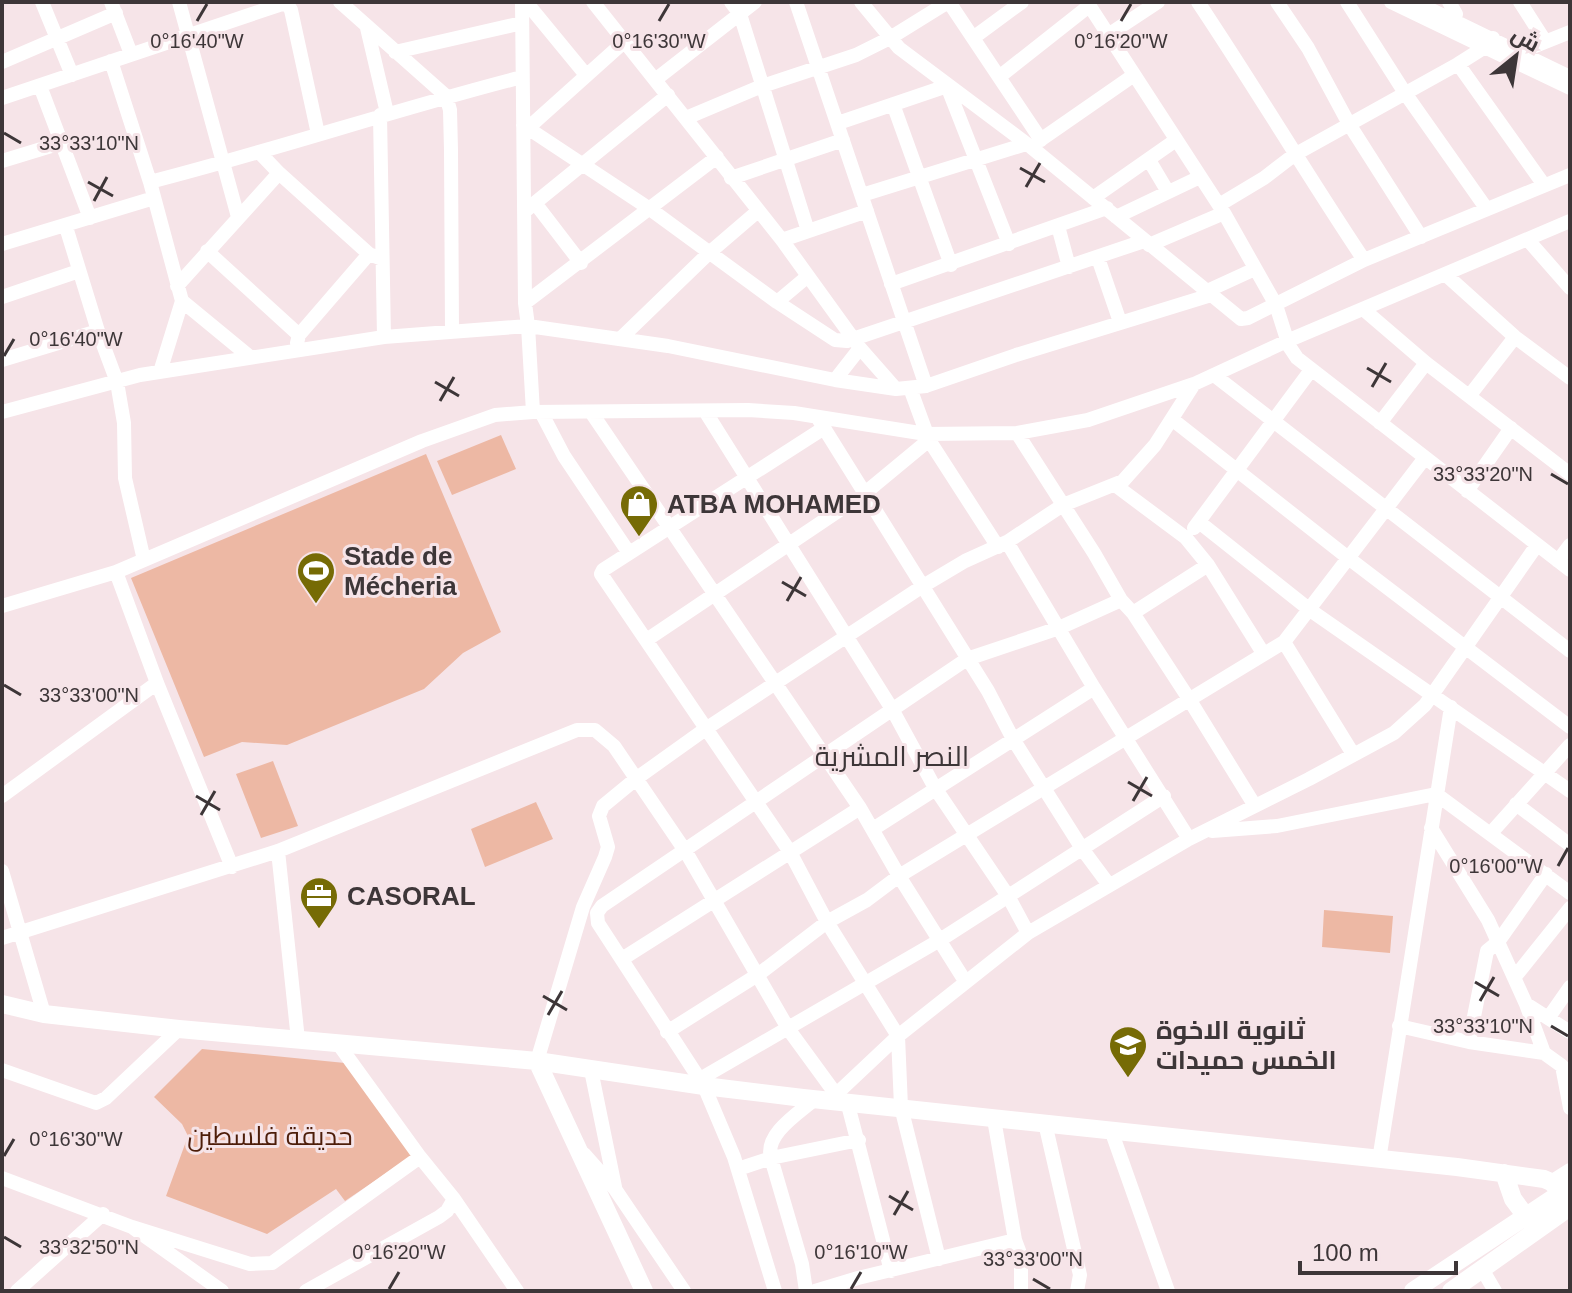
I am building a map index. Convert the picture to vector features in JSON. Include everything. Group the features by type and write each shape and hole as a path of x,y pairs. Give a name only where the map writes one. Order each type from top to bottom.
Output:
{"main road":[{"path":"2,1004 44,1014 339,1045 537,1061 994,1119 1504,1173 1565,1194"},
{"path":"537,1061 644,1291"},
{"path":"1504,1173 1513,1199 1538,1230"},
{"path":"1413,1291 1525,1216 1565,1194"},
{"path":"1451,1291 1538,1230 1565,1194"}],"street":[{"path":"42,2 72,75"},
{"path":"179,2 238,217"},
{"path":"2,98 287,2 318,134"},
{"path":"340,2 446,96 450,110 452,331"},
{"path":"524,2 522,77 530,207 525,303 537,412 629,553"},
{"path":"524,2 586,75"},
{"path":"593,2 782,240 856,343 903,389 928,437 1059,628 1189,839"},
{"path":"655,80 735,8 755,2"},
{"path":"861,2 890,38 947,86 1033,144 1093,198 1241,319 1276,305 1364,260 1570,175"},
{"path":"686,118 762,86 856,55 948,2 999,77 1033,144"},
{"path":"1108,35 1158,2"},
{"path":"1198,2 1364,260"},
{"path":"1277,2 1421,237"},
{"path":"1347,2 1405,93 1486,208"},
{"path":"1391,2 1489,43 1520,52 1570,77"},
{"path":"1415,2 1454,20 1570,88"},
{"path":"1449,2 1456,14 1454,20"},
{"path":"1520,2 1545,41"},
{"path":"799,3 926,386"},
{"path":"973,38 1019,3"},
{"path":"999,77 1088,4 1221,209 1276,305 1292,352 1424,459 1564,565 1570,545"},
{"path":"2,62 114,8 131,54"},
{"path":"735,8 808,231"},
{"path":"395,52 522,23"},
{"path":"367,26 383,114 376,256 384,337"},
{"path":"1520,52 1570,32"},
{"path":"525,127 625,41"},
{"path":"525,127 650,209 826,336 856,343 904,321 1147,243 1221,209 1294,155 1458,64 1489,43"},
{"path":"111,61 150,182 180,293 250,357"},
{"path":"1458,64 1544,185"},
{"path":"862,195 1033,144 1134,75"},
{"path":"150,182 223,164 383,114 522,77"},
{"path":"40,86 90,218"},
{"path":"838,123 947,86"},
{"path":"947,86 1009,244"},
{"path":"530,207 668,95"},
{"path":"893,104 951,265"},
{"path":"731,178 843,140"},
{"path":"1093,198 1176,140"},
{"path":"2,161 61,143"},
{"path":"259,152 279,173 376,256"},
{"path":"525,303 717,157"},
{"path":"1149,160 1168,192"},
{"path":"160,372 180,293 207,251 279,173"},
{"path":"891,284 1058,226 1111,212 1200,177"},
{"path":"2,244 154,198"},
{"path":"530,207 581,263"},
{"path":"620,339 709,253 758,211"},
{"path":"782,240 867,211"},
{"path":"2,606 116,572 422,441 495,415 775,411 820,422 928,437 1017,433 1088,420 1194,384 1287,341 1570,221"},
{"path":"1058,226 1069,267"},
{"path":"66,227 117,382 124,423 125,478 144,560"},
{"path":"1528,240 1570,288"},
{"path":"207,251 299,335"},
{"path":"294,350 299,335 376,256"},
{"path":"1098,258 1120,322"},
{"path":"3,409 160,372 294,350 384,337 528,326 620,339 835,380 903,389 926,386 1209,293 1255,269"},
{"path":"2,297 79,271"},
{"path":"1445,274 1515,337 1570,378"},
{"path":"777,302 808,276"},
{"path":"1363,309 1426,363 1570,474"},
{"path":"2,360 98,331"},
{"path":"1470,395 1515,337"},
{"path":"835,380 856,343"},
{"path":"1380,423 1426,363"},
{"path":"1186,538 1311,370"},
{"path":"1214,375 1570,651"},
{"path":"537,1061 583,907 608,847 599,816 601,810 637,778 707,728 923,586 965,561 1003,544 1063,505 1130,476 1173,420 1194,384"},
{"path":"705,411 892,709 935,788 1008,896 1028,933"},
{"path":"591,412 860,808 965,981"},
{"path":"1173,420 1570,727"},
{"path":"820,422 746,477 601,574 790,852 827,922 898,1036 901,1107 939,1259"},
{"path":"820,422 988,691 1013,739 1083,850 1109,885"},
{"path":"1467,491 1511,428"},
{"path":"1017,433 1255,806"},
{"path":"648,639 865,493 928,437"},
{"path":"667,1032 759,974 827,922 867,900 899,876 1284,642 1424,459"},
{"path":"1115,485 1186,538 1208,565 1263,653"},
{"path":"1199,522 1310,610 1570,791"},
{"path":"806,1291 802,1264 771,1158 769,1146 775,1135 832,1098 898,1036 1028,933 1189,839 1394,733 1420,711 1537,545"},
{"path":"1133,613 1208,565"},
{"path":"116,572 157,683 232,867"},
{"path":"775,1291 738,1169 702,1083 598,923 597,913 602,906 967,659 1059,628 1121,600"},
{"path":"1284,642 1353,754"},
{"path":"2,796 157,683"},
{"path":"873,829 1094,688"},
{"path":"1379,1160 1451,707"},
{"path":"2,938 278,851 577,730 588,729 605,736 686,852 789,1030 859,1140 891,1271"},
{"path":"1491,833 1570,745"},
{"path":"1208,831 1277,826 1436,794 1570,893"},
{"path":"702,1083 940,940 1164,796"},
{"path":"1516,804 1570,845"},
{"path":"622,959 860,808"},
{"path":"1431,828 1488,920 1526,1004 1544,1053"},
{"path":"278,851 298,1040"},
{"path":"2,871 44,1014"},
{"path":"1469,1042 1485,957 1546,874"},
{"path":"1514,978 1570,908"},
{"path":"1549,1017 1570,987"},
{"path":"1526,1004 1570,1032"},
{"path":"1399,1026 1469,1042 1544,1053 1562,1066 1570,1108"},
{"path":"2,1070 96,1103 106,1098 179,1029"},
{"path":"339,1045 454,1199 517,1291"},
{"path":"591,1070 615,1189"},
{"path":"994,1119 1015,1240 1021,1256 1021,1291"},
{"path":"1045,1123 1080,1275 1077,1291"},
{"path":"1111,1130 1168,1291"},
{"path":"738,1169 771,1158 859,1140"},
{"path":"576,1145 615,1189 684,1291"},
{"path":"2,1178 132,1227 250,1264 264,1265 272,1263 420,1157"},
{"path":"1565,1194 1570,1170"},
{"path":"306,1291 439,1217 454,1199"},
{"path":"22,1289 103,1214"},
{"path":"132,1227 222,1291"},
{"path":"815,1291 860,1284 891,1271 1015,1240"},
{"path":"1482,1269 1495,1291"}],"green space":[{"path":"501,435 516,469 452,495 437,461"},
{"name":"Stade de Mécheria","path":"426,454 501,632 463,653 424,689 287,745 242,742 204,757 131,578"},
{"path":"273,761 298,826 261,838 236,774"},
{"path":"536,802 553,839 485,867 471,829"},
{"path":"1324,910 1393,916 1390,953 1322,947"},
{"name":"حديقة فلسطين","path":"202,1049 345,1063 413,1155 345,1201 336,1189 267,1234 166,1196 188,1136 182,1124 154,1097"}],"place":[{"name":"ATBA MOHAMED","path":"639,538"},
{"name":"Stade de Mécheria","path":"316,605"},
{"name":"CASORAL","path":"319,930"},
{"name":"ثانوية الاخوة الخمس حميدات","path":"1128,1079"}],"district":[{"name":"النصر المشرية","path":"892,756"}]}
